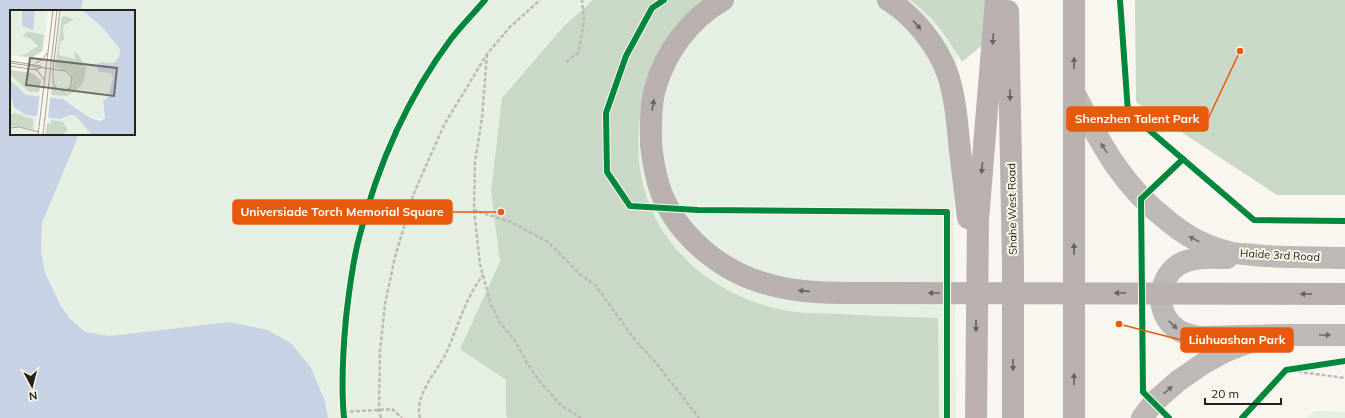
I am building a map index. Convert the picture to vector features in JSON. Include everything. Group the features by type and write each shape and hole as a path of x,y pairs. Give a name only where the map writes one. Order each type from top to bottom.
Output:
{"main road":[{"path":"723,0 695,21 679,39 665,63 655,89 651,118 650,144 655,173 662,196 673,217 686,234 705,250 727,267 749,278 771,285 796,290 825,293 1345,294"},
{"path":"888,0 912,19 927,36 940,56 948,75 954,97 976,286"},
{"path":"976,418 976,286 978,220 996,0"},
{"name":"Shahe West Road","path":"1007,0 1013,257 1013,418"},
{"path":"1074,0 1074,418"},
{"name":"Haide 3rd Road","path":"1074,92 1113,164 1141,199 1182,233 1206,245 1233,253 1273,257 1345,258"},
{"path":"1273,257 1200,258 1189,260 1178,265 1171,271 1162,286 1161,301 1166,317 1179,331 1188,335 1200,337 1345,335"},
{"path":"1142,418 1154,402 1204,363 1241,345 1277,335"}],"path":[{"path":"380,418 380,352 385,304 395,257 414,193 444,126 487,54 510,27 540,0"},
{"path":"566,62 579,52 584,20 582,0"},
{"path":"487,54 482,118 475,162 474,210 480,264 491,305 501,324 516,342 527,363 540,382 562,406 581,418"},
{"path":"474,210 511,222 548,242 580,274 596,286 635,340 656,363 699,418"},
{"path":"420,418 418,411 430,379 437,371 447,351 463,308 473,288 483,275"},
{"path":"1281,376 1286,370 1308,367"},
{"path":"1286,370 1345,378"},
{"path":"344,405 344,415 392,409 402,418"}],"green space":[{"path":"83,0 958,0 954,200 956,418 328,418 325,401 311,368 292,344 229,322 110,336 85,332 70,319 60,304 45,273 41,251 42,223 73,135 135,135 135,10 81,10"},
{"path":"593,0 706,0 649,80 644,92 641,108 639,128 639,160 644,190 655,217 670,242 690,263 713,282 740,296 770,307 805,313 938,318 939,418 507,418 506,380 460,349 500,262 491,191 502,98 564,26"},
{"path":"910,0 987,0 986,42 962,62 933,20"},
{"path":"1135,0 1345,0 1345,195 1277,195 1136,102"},
{"path":"1314,411 1345,412 1345,418 1307,418"}],"water":[{"path":"0,0 83,0 81,10 10,10 10,135 79,135 42,223 41,251 45,273 60,304 70,319 85,332 110,336 229,322 268,330 292,344 311,368 325,401 328,418 0,418"}],"cycle path":[{"path":"344,418 343,355 346,318 353,268 366,211 384,159 407,109 435,62 451,39 485,0"},
{"path":"664,0 652,8 626,56 606,113 607,172 630,206 698,210 947,212 947,418"},
{"path":"1120,0 1128,112 1254,220 1345,221"},
{"path":"1169,418 1143,392 1141,199 1183,159"},
{"path":"1242,418 1286,370 1345,361"}],"place":[{"name":"Shenzhen Talent Park","path":"1240,51"},
{"name":"Universiade Torch Memorial Square","path":"501,212"},
{"name":"Liuhuashan Park","path":"1119,324"}]}
